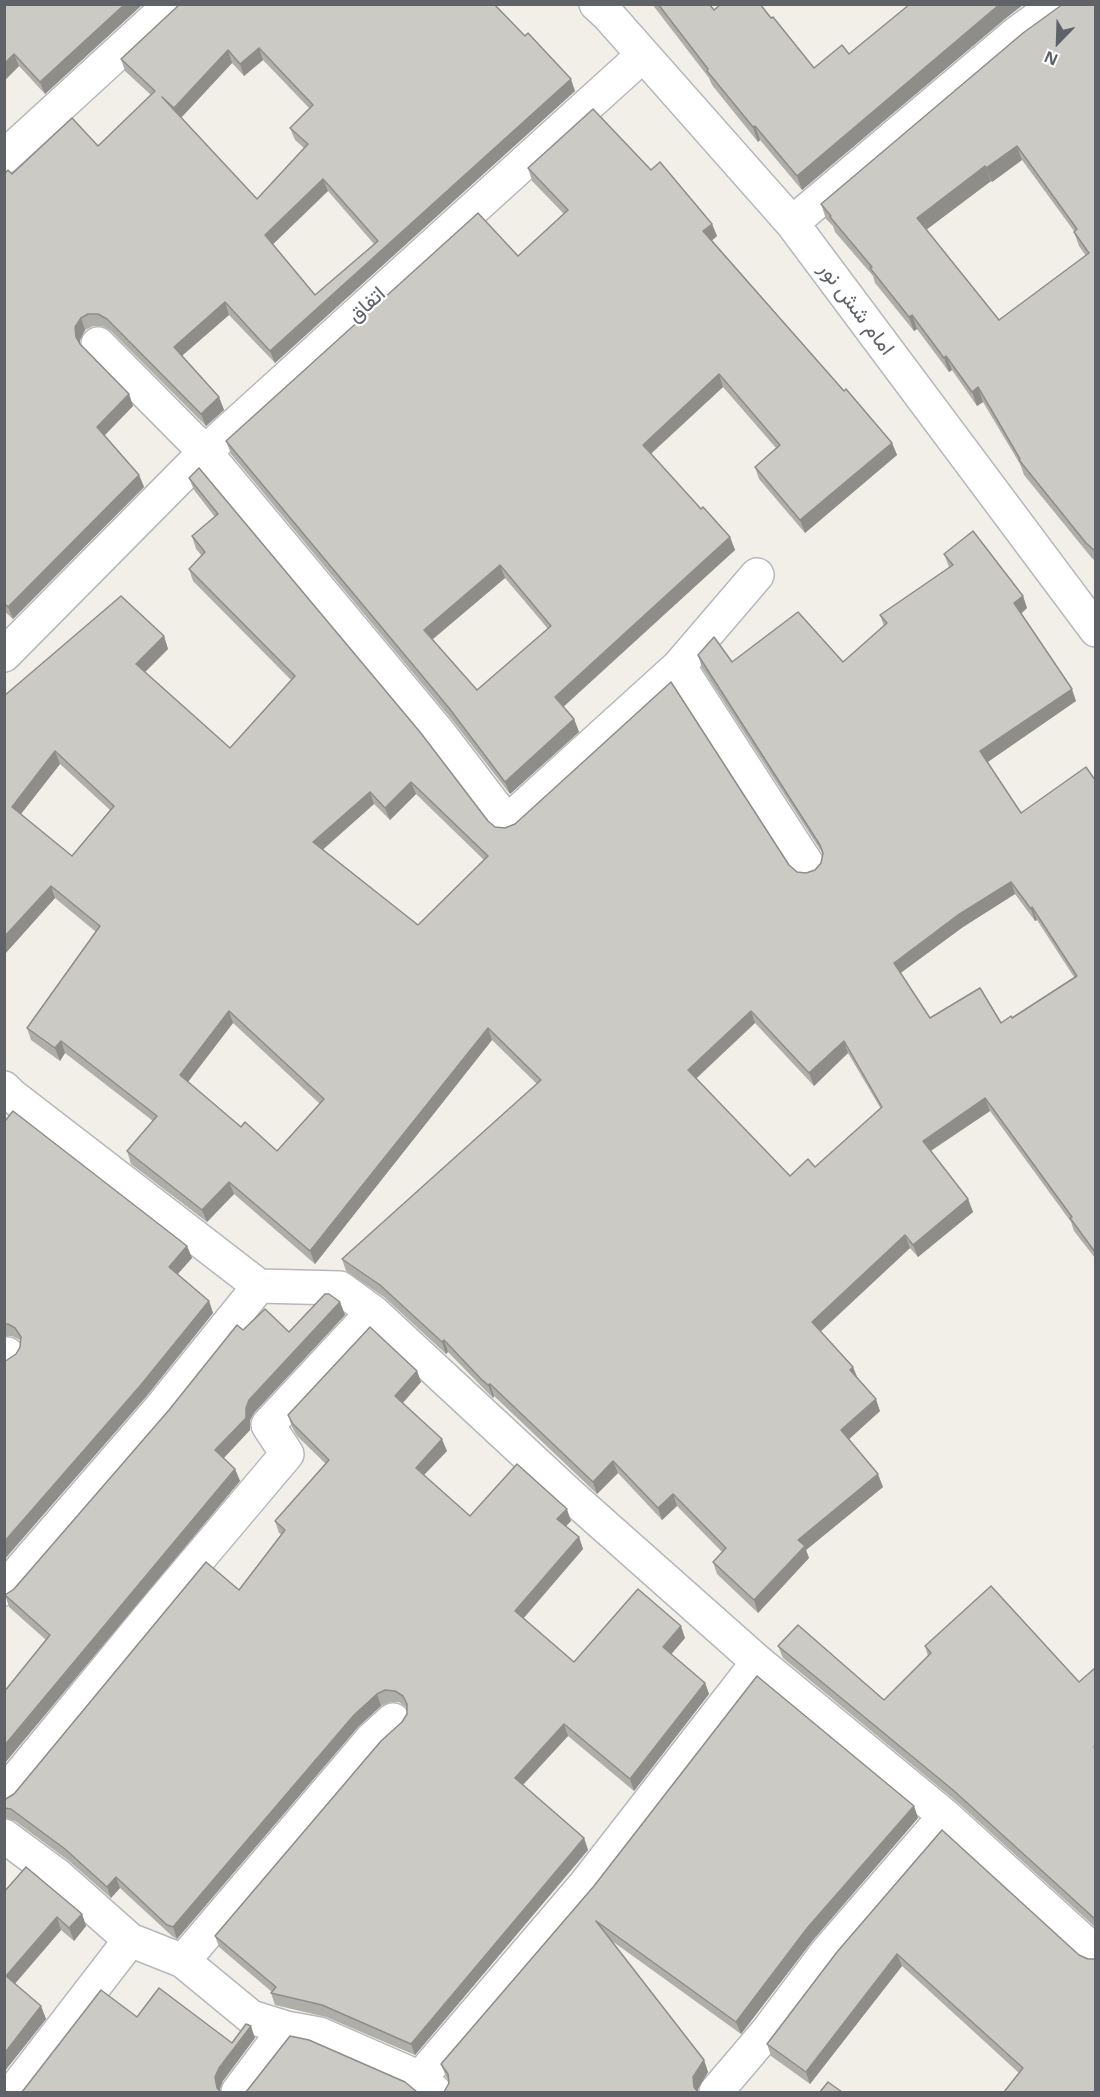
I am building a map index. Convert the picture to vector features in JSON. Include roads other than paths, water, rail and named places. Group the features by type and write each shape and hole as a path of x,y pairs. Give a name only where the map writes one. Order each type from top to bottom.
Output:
{"street":[{"path":"4,157 171,4"},
{"path":"792,223 1017,33 1058,4"},
{"name":"امام شش نور","path":"610,8 642,56 792,223 1095,630"},
{"name":"اتفاق","path":"4,655 205,452 642,56"},
{"path":"98,344 205,452 439,733 507,822 679,666 757,575"},
{"path":"679,666 809,867"},
{"path":"7,1095 259,1286 340,1287 373,1312 571,1496 758,1662 945,1816 1095,1953"},
{"path":"4,1589 159,1410 259,1286"},
{"path":"4,1794 287,1454 268,1425 373,1312"},
{"path":"4,1836 58,1875 130,1940 183,1961 251,2017 286,2028 319,2034 428,2085 758,1662"},
{"path":"183,1961 372,1739 393,1720"},
{"path":"716,2092 767,2032 827,1952 945,1816"},
{"path":"13,2092 130,1940"},
{"path":"238,2092 286,2028"}]}
